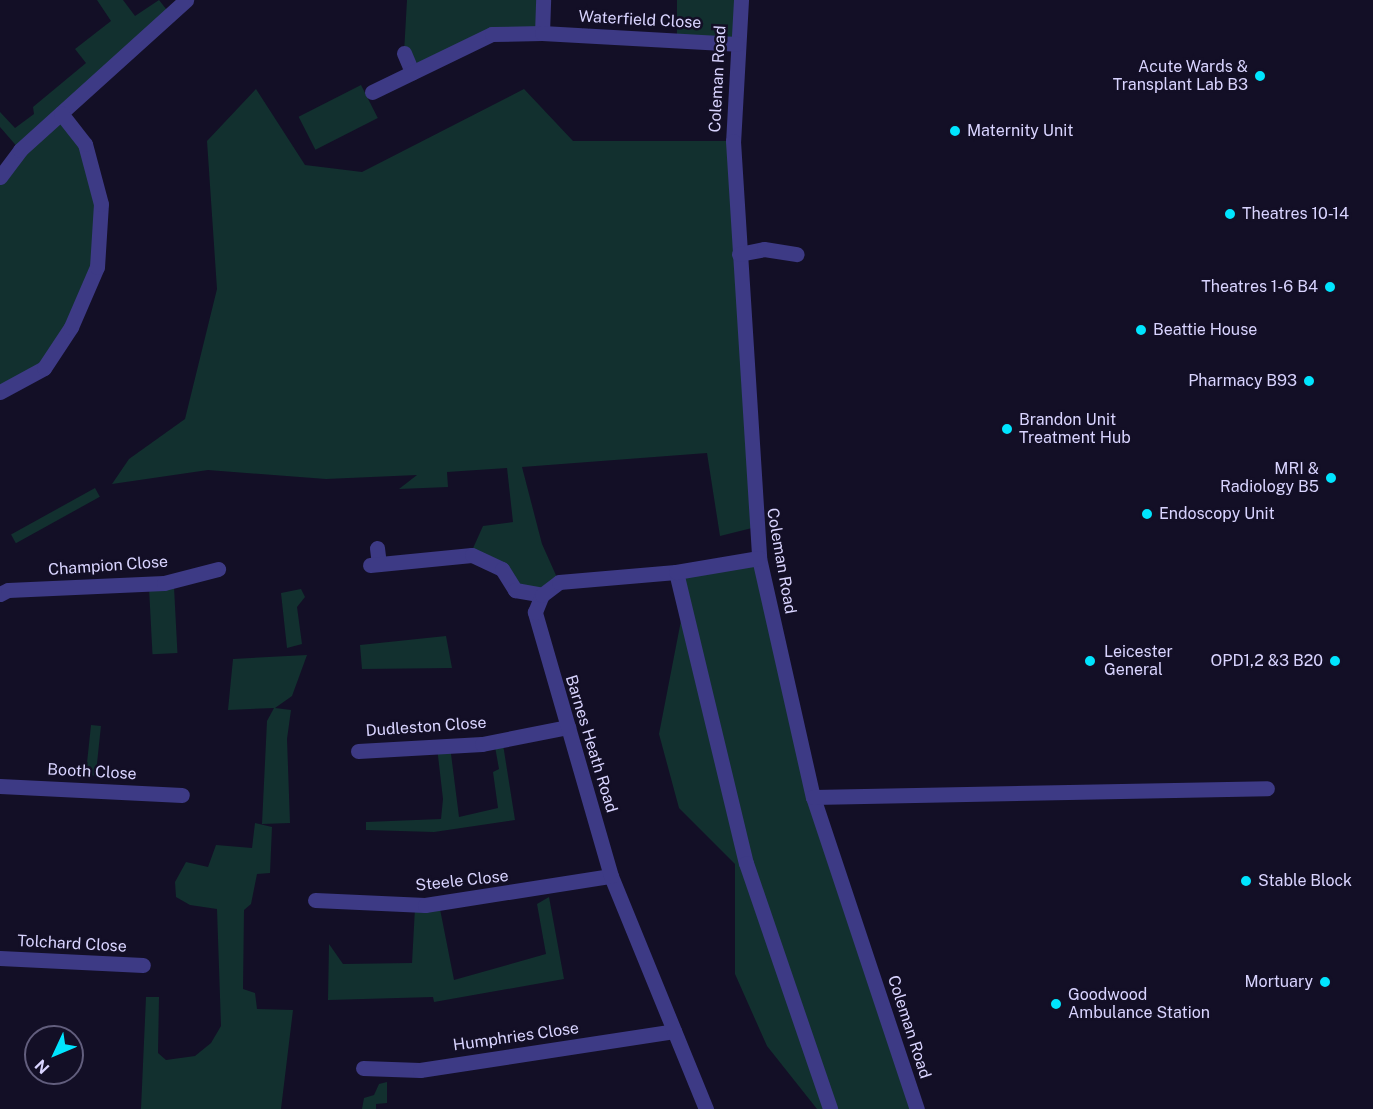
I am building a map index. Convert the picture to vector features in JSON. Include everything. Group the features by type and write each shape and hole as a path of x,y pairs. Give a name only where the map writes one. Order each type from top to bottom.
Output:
{"street":[{"path":"0,177 20,150 186,0"},
{"path":"542,33 543,0"},
{"name":"Coleman Road","path":"741,0 733,141 759,558 813,797 917,1109"},
{"name":"Waterfield Close","path":"372,92 492,34 542,33 737,44"},
{"path":"404,53 412,72"},
{"path":"0,392 44,368 71,327 97,267 101,204 85,144 61,113"},
{"path":"739,255 764,249 797,254"},
{"path":"377,548 375,564 472,555 502,569 515,590 542,595 559,582 676,572 759,558"},
{"name":"Champion Close","path":"0,594 8,590 164,583 218,569"},
{"path":"676,572 746,863 830,1109"},
{"name":"Barnes Heath Road","path":"542,595 535,612 537,629 611,876 706,1109"},
{"name":"Dudleston Close","path":"358,751 482,744 568,727"},
{"name":"Booth Close","path":"0,786 182,795"},
{"path":"813,797 1267,788"},
{"name":"Steele Close","path":"315,900 426,906 611,876"},
{"name":"Tolchard Close","path":"0,958 143,965"},
{"name":"Humphries Close","path":"363,1068 420,1070 674,1030"}],"green space":[{"path":"97,0 123,0 135,16 159,0 170,14 61,113 85,144 101,204 97,267 71,327 36,372 0,392 0,177 20,150 0,127 0,112 15,128 34,114 33,107 86,63 75,49 111,21"},
{"path":"407,0 543,0 542,33 492,34 412,72 404,53"},
{"path":"677,0 741,0 741,40 677,40"},
{"path":"361,85 378,118 315,150 299,117"},
{"path":"256,89 305,165 362,172 524,89 573,141 733,141 756,527 720,536 707,453 522,467 542,544 559,582 542,595 515,590 503,571 470,555 483,526 513,522 507,468 447,472 448,487 399,489 417,475 326,479 208,470 112,484 129,459 185,419 217,289 207,141"},
{"path":"95,488 100,497 16,543 11,535"},
{"path":"759,558 813,797 917,1109 817,1109 767,1046 735,974 735,864 679,808 659,734 684,605 676,572"},
{"path":"174,587 177,653 152,654 149,588"},
{"path":"301,589 305,597 297,607 302,644 287,648 281,593"},
{"path":"446,636 452,668 362,669 360,645"},
{"path":"307,655 292,696 275,708 291,710 287,739 290,823 262,824 267,721 274,708 228,710 233,659"},
{"path":"91,725 101,726 96,776 86,775"},
{"path":"502,738 515,820 434,832 366,830 366,822 441,819 443,799 437,747 450,746 459,817 498,808 493,772 499,769 494,741"},
{"path":"255,823 272,827 270,873 257,874 251,904 244,910 243,989 255,993 257,1009 293,1010 281,1109 141,1109 146,997 159,997 158,1053 166,1060 195,1056 211,1043 221,1026 217,909 190,905 176,897 175,882 186,862 208,867 216,845 252,848"},
{"path":"549,897 564,979 434,1002 433,997 328,1000 329,944 343,964 412,963 415,908 439,904 454,980 546,954 537,904"},
{"path":"387,1082 387,1103 376,1104 376,1109 362,1109 364,1098 374,1095 379,1084"}],"place":[{"name":"Acute Wards & Transplant Lab B3","path":"1260,76"},
{"name":"Maternity Unit","path":"955,131"},
{"name":"Theatres 10-14","path":"1230,214"},
{"name":"Theatres 1-6 B4","path":"1330,287"},
{"name":"Beattie House","path":"1141,330"},
{"name":"Pharmacy B93","path":"1309,381"},
{"name":"Brandon Unit Treatment Hub","path":"1007,429"},
{"name":"MRI & Radiology B5","path":"1331,478"},
{"name":"Endoscopy Unit","path":"1147,514"},
{"name":"Leicester General","path":"1090,661"},
{"name":"OPD1,2 &3 B20","path":"1335,661"},
{"name":"Stable Block","path":"1246,881"},
{"name":"Mortuary","path":"1325,982"},
{"name":"Goodwood Ambulance Station","path":"1056,1004"}]}
